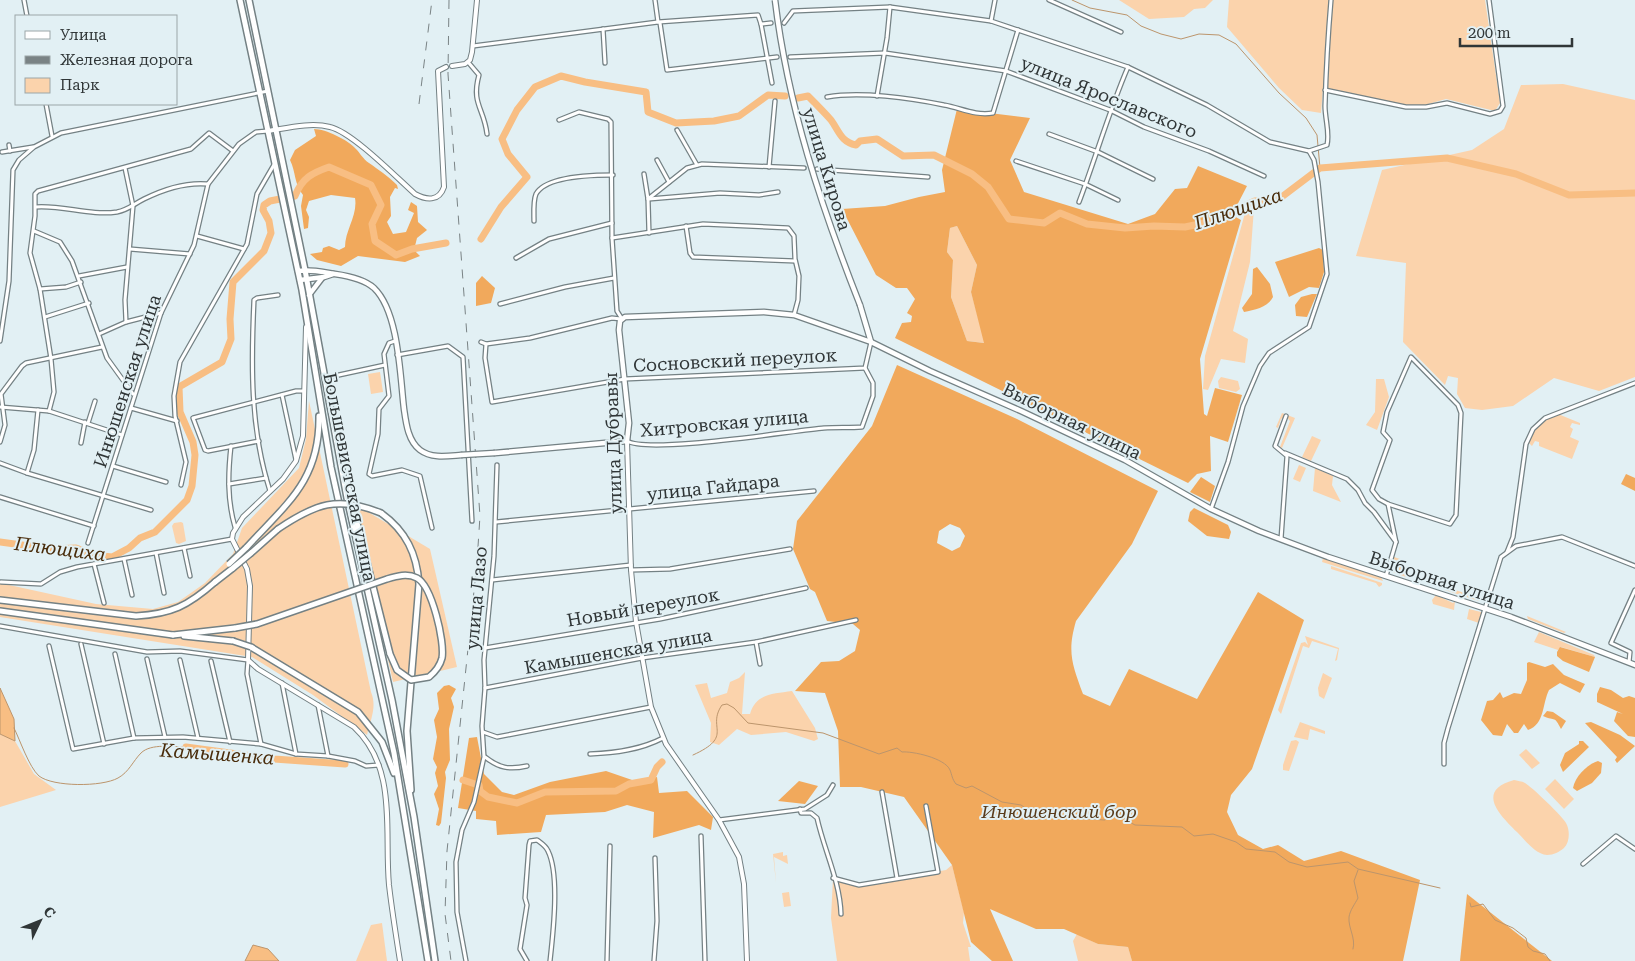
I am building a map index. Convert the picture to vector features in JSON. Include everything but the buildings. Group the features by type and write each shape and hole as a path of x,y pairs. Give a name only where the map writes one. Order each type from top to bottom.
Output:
{"main road":[{"name":"Большевистская улица","path":"240,0 300,280 333,476 394,752 428,961"},
{"name":"Большевистская улица","path":"249,0 305,270 336,440 392,700 412,806 435,961"},
{"name":"улица Кирова","path":"774,0 789,88 806,154 830,230 860,305 872,342"},
{"path":"302,258 314,270"},
{"name":"Хитровская улица","path":"298,271 314,270 347,275 362,281 380,295 390,317 395,341 407,429 414,444 422,452 430,455 461,455 627,441"},
{"path":"300,280 332,274"},
{"path":"309,294 324,277"},
{"name":"Выборная улица","path":"622,319 634,315 764,312 794,315 872,342 930,371 1015,408 1116,456 1211,509 1281,540 1486,609 1635,665"},
{"name":"улица Дубравы","path":"622,319 619,330 630,423 627,441"},
{"path":"0,600 136,616 158,615 175,610 192,601 231,566 296,494 306,479 315,458 319,434 319,401"},
{"path":"173,635 235,628 266,621 387,578 400,575 412,576 423,582 430,593 442,651 441,663 429,677 411,680 397,670 390,654 336,440"},
{"path":"231,566 250,553 278,529 315,508 335,503 352,503 381,513 394,523 405,536 413,550 418,567 419,584 407,731 412,806"},
{"path":"0,610 173,635 233,641 251,647 358,712 382,742 392,765 400,793"}],"street":[{"path":"24,0 27,15"},
{"path":"468,62 473,46 477,0"},
{"path":"655,0 667,70 777,57"},
{"path":"991,22 995,0"},
{"path":"1049,0 1121,32"},
{"path":"784,23 793,11 890,6 991,22 1128,67 1207,105 1270,142 1311,151 1326,146 1325,90 1331,0"},
{"path":"1325,90 1406,107 1426,107 1447,103 1490,114 1500,111 1503,106 1489,0"},
{"path":"877,96 885,53 890,6"},
{"path":"473,46 659,22 758,15 772,83"},
{"path":"761,24 771,23"},
{"path":"603,29 605,63"},
{"path":"827,97 877,96 939,104 981,115 993,113 1018,30"},
{"name":"улица Ярославского","path":"790,57 885,53 1006,71 1110,110 1144,127 1209,151 1264,176"},
{"path":"452,66 468,62"},
{"path":"468,62 479,74 476,98 486,123 487,134"},
{"path":"268,132 322,126 336,129 366,151 415,194 424,199 435,198 444,187 438,71 440,68 446,67"},
{"path":"1079,202 1098,152 1110,110 1128,67"},
{"path":"0,341 9,281 12,170 19,160 34,147 52,136 268,91"},
{"path":"769,167 775,101"},
{"path":"46,105 52,136"},
{"name":"улица Дубравы","path":"559,120 579,112 608,119 611,122 613,132 612,238 614,278 617,311 622,319"},
{"path":"677,130 697,165"},
{"path":"49,411 54,392 51,359 40,289 30,253 34,231 36,194 38,191 191,149 211,132 233,151"},
{"name":"Инюшенская улица","path":"88,543 161,313 197,236 208,184 233,151 256,132 268,132"},
{"path":"1049,134 1098,152 1153,179"},
{"path":"9,145 10,151"},
{"path":"2,152 34,147"},
{"path":"1211,509 1228,462 1243,406 1260,366 1269,353 1309,327 1327,274 1318,182 1311,151"},
{"path":"658,160 669,182"},
{"path":"1016,161 1085,184 1118,200"},
{"path":"180,485 186,462 177,421 174,396 180,362 244,249 251,232 257,194 275,162"},
{"path":"648,199 687,168 702,164 804,168"},
{"path":"125,168 133,206 127,267 126,322"},
{"path":"817,169 928,177"},
{"path":"644,174 648,199 649,233"},
{"path":"534,221 535,195 544,185 574,177 613,175"},
{"path":"36,207 52,206 104,213 126,210 169,189 208,184"},
{"path":"648,199 720,192 759,195 778,192"},
{"path":"516,258 550,239 612,223"},
{"path":"612,238 709,224 785,227 792,232 795,261 799,276 798,300 794,315"},
{"path":"686,226 690,253 693,257 795,261"},
{"path":"34,231 60,242 82,282 102,347 114,370 134,394"},
{"path":"197,236 244,249"},
{"path":"130,249 190,254"},
{"path":"79,276 127,267"},
{"path":"500,304 565,287 614,278"},
{"path":"40,289 66,287 82,282"},
{"path":"270,491 253,402 254,300 278,295"},
{"path":"45,317 89,303"},
{"path":"99,334 126,322 161,313"},
{"name":"Выборная улица","path":"481,342 486,344 530,338 612,318 622,319"},
{"path":"235,527 289,473 296,461 303,436 306,323"},
{"path":"395,341 389,343 386,348 385,365 389,396 379,409 378,434 368,472 372,476 402,470 420,476 432,528"},
{"path":"865,368 872,342"},
{"name":"Сосновский переулок","path":"486,344 485,358 492,402 626,379 865,368"},
{"name":"улица Лазо","path":"397,355 448,346 463,358 465,363 472,521"},
{"path":"0,442 5,425 1,394 22,366 102,347"},
{"path":"1386,576 1396,542 1388,504 1379,499 1372,490 1390,440 1383,432 1387,412 1411,357 1458,405 1461,413 1456,515 1450,524 1388,504"},
{"path":"324,378 385,365"},
{"name":"Хитровская улица","path":"627,441 634,445 672,444 824,428 862,427 873,389 873,382 865,368"},
{"path":"1444,764 1444,744 1448,728 1499,562 1507,552 1513,538 1526,444 1533,429 1544,418 1635,383"},
{"path":"259,441 205,450 193,418 303,391"},
{"path":"282,395 296,461"},
{"path":"81,443 94,401"},
{"path":"2,408 49,411 122,435"},
{"path":"131,408 177,421"},
{"path":"27,473 34,450 38,410"},
{"path":"1286,416 1275,446 1285,453 1348,479 1396,542"},
{"name":"улица Дубравы","path":"627,441 631,570 636,622 651,707 663,738 733,842 742,869 747,961"},
{"path":"231,446 229,484 235,527 232,539 247,569 250,586 247,674 261,744"},
{"path":"1281,540 1285,453"},
{"path":"0,463 27,473 151,510"},
{"path":"113,466 166,482"},
{"name":"улица Лазо","path":"466,961 457,912 456,862 462,830 474,802 484,756 485,648 496,522 497,466"},
{"path":"229,484 266,478"},
{"name":"улица Гайдара","path":"496,522 814,491"},
{"path":"0,497 94,526"},
{"path":"1507,552 1521,545 1562,538 1635,566"},
{"path":"1,582 41,584 60,572 232,539"},
{"path":"184,548 190,576"},
{"path":"631,570 670,570 790,549"},
{"path":"156,553 164,593"},
{"path":"124,559 132,594"},
{"path":"94,564 104,604"},
{"path":"492,580 631,565"},
{"name":"Новый переулок","path":"485,648 718,608 806,588"},
{"path":"1629,662 1630,652 1611,643 1635,590"},
{"name":"Камышенская улица","path":"485,688 642,658 756,642 856,620"},
{"path":"0,626 147,652 180,651 248,660 354,727 367,739 380,765 388,811 389,886 400,961"},
{"path":"756,642 760,664"},
{"path":"81,644 104,744"},
{"path":"48,646 72,749 134,738 198,738 261,744 296,754 328,756 355,761 366,766 380,765"},
{"path":"115,654 134,738"},
{"path":"148,659 165,738"},
{"path":"180,660 198,738"},
{"path":"211,661 230,742"},
{"path":"282,683 296,754"},
{"path":"318,705 328,756"},
{"path":"483,732 497,737 651,707"},
{"path":"590,754 641,747 663,738"},
{"path":"484,756 497,767 513,770 527,766"},
{"path":"719,820 800,809 812,805 827,795 833,785"},
{"path":"882,792 898,878"},
{"path":"833,878 859,885 938,872 926,806"},
{"path":"800,809 800,813 811,813 817,818 833,878 839,888 841,914"},
{"path":"701,836 704,961"},
{"path":"1583,864 1616,836 1635,849"},
{"path":"527,961 520,949 526,906 529,845 530,841 537,840 549,852 552,868 556,909 550,961"},
{"path":"607,961 610,846"},
{"path":"654,961 657,913 655,858"}],"green space":[{"path":"1119,0 1213,0 1205,8 1194,9 1184,17 1149,19"},
{"path":"1229,0 1485,0 1500,103 1495,111 1446,99 1421,106 1401,105 1323,88 1321,113 1302,110 1279,88 1227,27"},
{"path":"1563,84 1635,100 1635,377 1599,391 1554,378 1513,406 1482,410 1465,408 1457,394 1458,378 1448,376 1445,385 1403,342 1406,263 1356,256 1382,170 1472,150 1504,129 1521,85"},
{"path":"957,109 1030,118 1010,160 1024,192 1128,224 1155,214 1175,189 1187,188 1198,166 1247,186 1232,215 1241,220 1200,359 1204,414 1207,416 1215,388 1242,395 1228,442 1210,436 1211,471 1197,474 1188,483 895,338 902,323 911,322 912,316 907,313 915,299 907,288 896,288 876,275 842,209 885,206 945,192 942,170","holes":["957,226 977,265 971,292 984,343 967,341 951,297 953,260 947,252 950,228"]},
{"path":"314,129 330,133 348,142 367,161 397,185 398,189 395,188 390,197 391,216 387,222 393,234 406,232 414,213 408,210 411,202 417,206 418,222 427,230 417,238 414,250 420,256 405,262 358,256 341,266 317,260 310,254 322,252 323,248 329,246 339,250 345,247 355,210 355,198 331,195 309,201 306,210 309,217 308,228 304,229 301,206 303,195 298,187 290,160 295,150 316,136"},
{"path":"1247,206 1254,208 1250,262 1233,331 1248,339 1245,363 1221,359 1208,390 1203,389 1205,356"},
{"path":"957,226 977,265 971,292 985,343 967,341 951,297 953,260 947,252 950,228"},
{"path":"1319,248 1323,250 1324,272 1319,288 1309,287 1289,297 1275,262"},
{"path":"1257,267 1270,284 1273,297 1265,306 1244,312 1242,308 1252,294 1253,269"},
{"path":"482,276 495,288 491,303 476,306 476,283"},
{"path":"1317,294 1307,317 1296,316 1295,305 1301,297"},
{"name":"Инюшенский бор","path":"897,365 1017,419 1158,491 1132,544 1076,621 1071,650 1083,694 1110,706 1129,669 1197,699 1258,592 1304,620 1252,769 1231,795 1227,812 1238,835 1263,849 1278,845 1304,861 1341,851 1420,880 1403,961 1132,961 1128,947 1098,944 1064,929 1036,929 990,909 1013,961 992,961 971,942 952,865 904,797 861,787 840,787 838,731 825,693 795,691 821,662 839,661 855,651 860,630 853,624 827,621 815,592 810,589 793,549 797,521 872,426","holes":["950,524 960,528 965,536 960,547 952,551 937,543 939,531"]},
{"path":"380,372 383,392 371,394 368,374"},
{"path":"1221,377 1238,381 1240,389 1236,392 1219,388 1218,381"},
{"path":"1376,379 1384,379 1389,397 1377,430 1366,425 1375,412"},
{"path":"309,401 373,697 373,713 367,735 313,695 252,657 0,617 0,583 96,604 153,609 178,602 205,583 233,554 242,528 299,468 306,439"},
{"path":"1282,413 1295,418 1282,448 1280,447 1290,421 1286,416 1281,419 1278,428 1276,427"},
{"path":"1558,414 1580,423 1580,425 1572,423 1570,427 1573,429 1570,437 1579,441 1572,459 1539,446 1539,442 1535,441 1532,446 1529,443 1533,433 1540,425"},
{"path":"1312,436 1321,440 1311,461 1302,457"},
{"path":"1299,465 1306,468 1300,482 1293,479"},
{"path":"1315,468 1333,476 1332,485 1341,502 1313,491"},
{"path":"1626,474 1635,478 1635,491 1621,484"},
{"path":"1201,477 1215,486 1210,502 1190,492"},
{"path":"353,503 430,549 457,667 393,682"},
{"path":"1194,508 1228,525 1231,532 1229,539 1207,536 1188,521 1190,512"},
{"path":"174,523 183,523 186,541 179,544 176,543 172,526"},
{"path":"1394,557 1400,559 1406,577 1390,571"},
{"path":"1323,558 1381,577 1383,581 1322,562"},
{"path":"1331,566 1382,583 1382,585 1379,587 1376,583 1331,569"},
{"path":"1446,587 1483,599 1479,601 1445,590"},
{"path":"1436,595 1453,603 1455,601 1454,610 1433,604 1432,600"},
{"path":"1469,609 1481,612 1482,617 1479,623 1467,619"},
{"path":"1527,616 1566,632 1564,633 1528,619"},
{"path":"1539,632 1595,657 1561,647 1558,650 1534,642"},
{"path":"1305,636 1339,648 1337,660 1335,661 1338,649 1312,641 1309,648 1303,646 1281,714 1278,710 1301,643 1305,642 1308,645"},
{"path":"1560,647 1595,657 1589,672 1563,661 1557,656"},
{"path":"1527,663 1545,667 1553,664 1564,675 1585,684 1580,693 1560,683 1549,690 1540,718 1533,727 1528,730 1524,724 1518,733 1514,733 1507,724 1502,736 1493,735 1481,720 1487,701 1493,700 1500,692 1503,698 1514,693 1521,694 1527,680"},
{"path":"745,672 742,714 750,714 756,702 761,698 792,691 815,728 818,739 814,741 786,732 751,735 737,729 719,745 710,742 711,723 695,685 707,683 711,698 727,693 730,682 739,678"},
{"path":"1323,673 1332,678 1324,699 1319,696 1318,688"},
{"path":"449,685 456,689 451,698 454,707 449,729 450,760 445,772 441,823 439,826 436,825 439,809 434,794 438,786 435,773 437,767 433,759 437,737 434,720 439,709 437,693 444,686"},
{"path":"1600,687 1611,690 1623,698 1629,696 1635,698 1635,737 1628,736 1614,721 1617,712 1623,714 1597,702 1597,694"},
{"path":"1547,711 1553,712 1566,721 1561,729 1556,720 1543,716"},
{"path":"1300,722 1325,731 1325,734 1310,729 1308,740 1294,737"},
{"path":"1591,722 1620,735 1635,746 1617,763 1615,760 1617,757 1585,723"},
{"path":"0,734 15,741 34,774 56,790 0,807"},
{"path":"477,737 484,774 502,792 514,795 550,782 606,771 635,781 657,777 659,793 687,791 713,817 711,830 699,825 653,838 654,812 627,805 605,812 546,815 541,832 497,835 496,821 476,819 476,811 458,808 469,738"},
{"path":"1296,740 1299,742 1289,771 1283,770 1291,741"},
{"path":"1579,741 1583,741 1589,747 1563,772 1560,765 1565,753 1579,744"},
{"path":"1526,749 1540,763 1532,769 1519,755"},
{"path":"1598,761 1602,763 1601,773 1592,783 1577,791 1573,788 1576,779 1582,771"},
{"path":"1555,779 1574,799 1564,809 1545,789"},
{"path":"1514,780 1528,785 1566,823 1569,832 1568,839 1564,848 1560,851 1550,855 1538,852 1527,843 1498,811 1493,797 1496,790"},
{"path":"799,781 818,786 805,804 778,801"},
{"path":"783,852 783,856 787,855 788,864 774,857 776,883 773,854"},
{"path":"952,865 964,912 963,923 971,947 968,947 970,961 837,961 831,918 833,878 859,885 946,870"},
{"path":"789,892 791,906 784,907 782,893"},
{"path":"1467,894 1552,961 1460,961"},
{"path":"382,923 387,961 356,961 371,925"},
{"path":"1077,934 1098,944 1128,947 1132,961 1078,961 1073,941"}],"shaded area":[{"path":"0,688 14,719 15,741 0,734"},
{"path":"253,945 268,949 279,961 245,961"}],"waterway":[{"path":"1072,0 1090,8 1127,15 1141,26 1161,34 1181,39 1199,34 1219,35 1236,44 1279,93 1306,118 1317,135 1320,168"},
{"name":"Плющиха","path":"481,239 501,207 527,177 508,154 502,139 517,110 535,87 561,76 646,92 648,112 676,123 714,121 739,116 768,95 785,96"},
{"name":"Плющиха","path":"798,98 808,96 831,120 844,139 851,144 856,145 860,141 877,139 903,156 934,155 972,174 988,187 1009,219 1044,223 1060,213 1087,224 1125,228 1154,226 1185,227 1209,222 1255,201 1279,199 1320,168 1447,158 1516,174 1569,195 1635,193"},
{"name":"Плющиха","path":"0,542 51,549 76,548 94,555 112,557 129,548 140,538 155,532 187,500 192,486 195,455 193,442 180,412 179,387 222,362 231,339 230,319 233,282 264,251 271,233 269,221 263,210 264,205 270,201 295,196 304,180 329,167 371,185 381,205 372,224 375,241 396,255 412,249 446,243"},
{"name":"Камышенка","path":"693,755 713,742 716,737 718,713 722,705 727,704 734,708 748,723 823,733 879,754 897,748 902,752 920,754 935,759 947,766 956,784 966,788 972,786 1002,802 1021,805 1040,818 1049,814 1105,820 1113,813 1135,825 1182,827 1194,836 1213,834 1236,842 1246,849 1275,852 1289,862 1307,867 1348,862 1358,869 1440,888"},
{"name":"Камышенка","path":"14,728 35,772 46,780 66,784 90,784 111,781 125,773 145,750 163,746 186,747"},
{"name":"Камышенка","path":"186,747 274,759 345,764"},
{"name":"Камышенка","path":"479,785 480,791 488,797 517,803 545,792 616,791 629,784 651,780 657,767 662,762"},
{"name":"Камышенка","path":"463,780 475,784"},
{"path":"1353,949 1354,941 1349,917 1351,909 1358,898 1354,881 1358,870"},
{"name":"Камышенка","path":"1470,903 1471,907 1483,904 1495,920 1513,928 1526,938 1528,947 1533,951 1545,954 1550,961"}],"tunnel":[{"path":"804,168 817,169"}],"railway":[{"path":"419,104 432,0"},
{"path":"449,0 448,74 480,516 477,562 447,851 445,914 451,961"}]}
